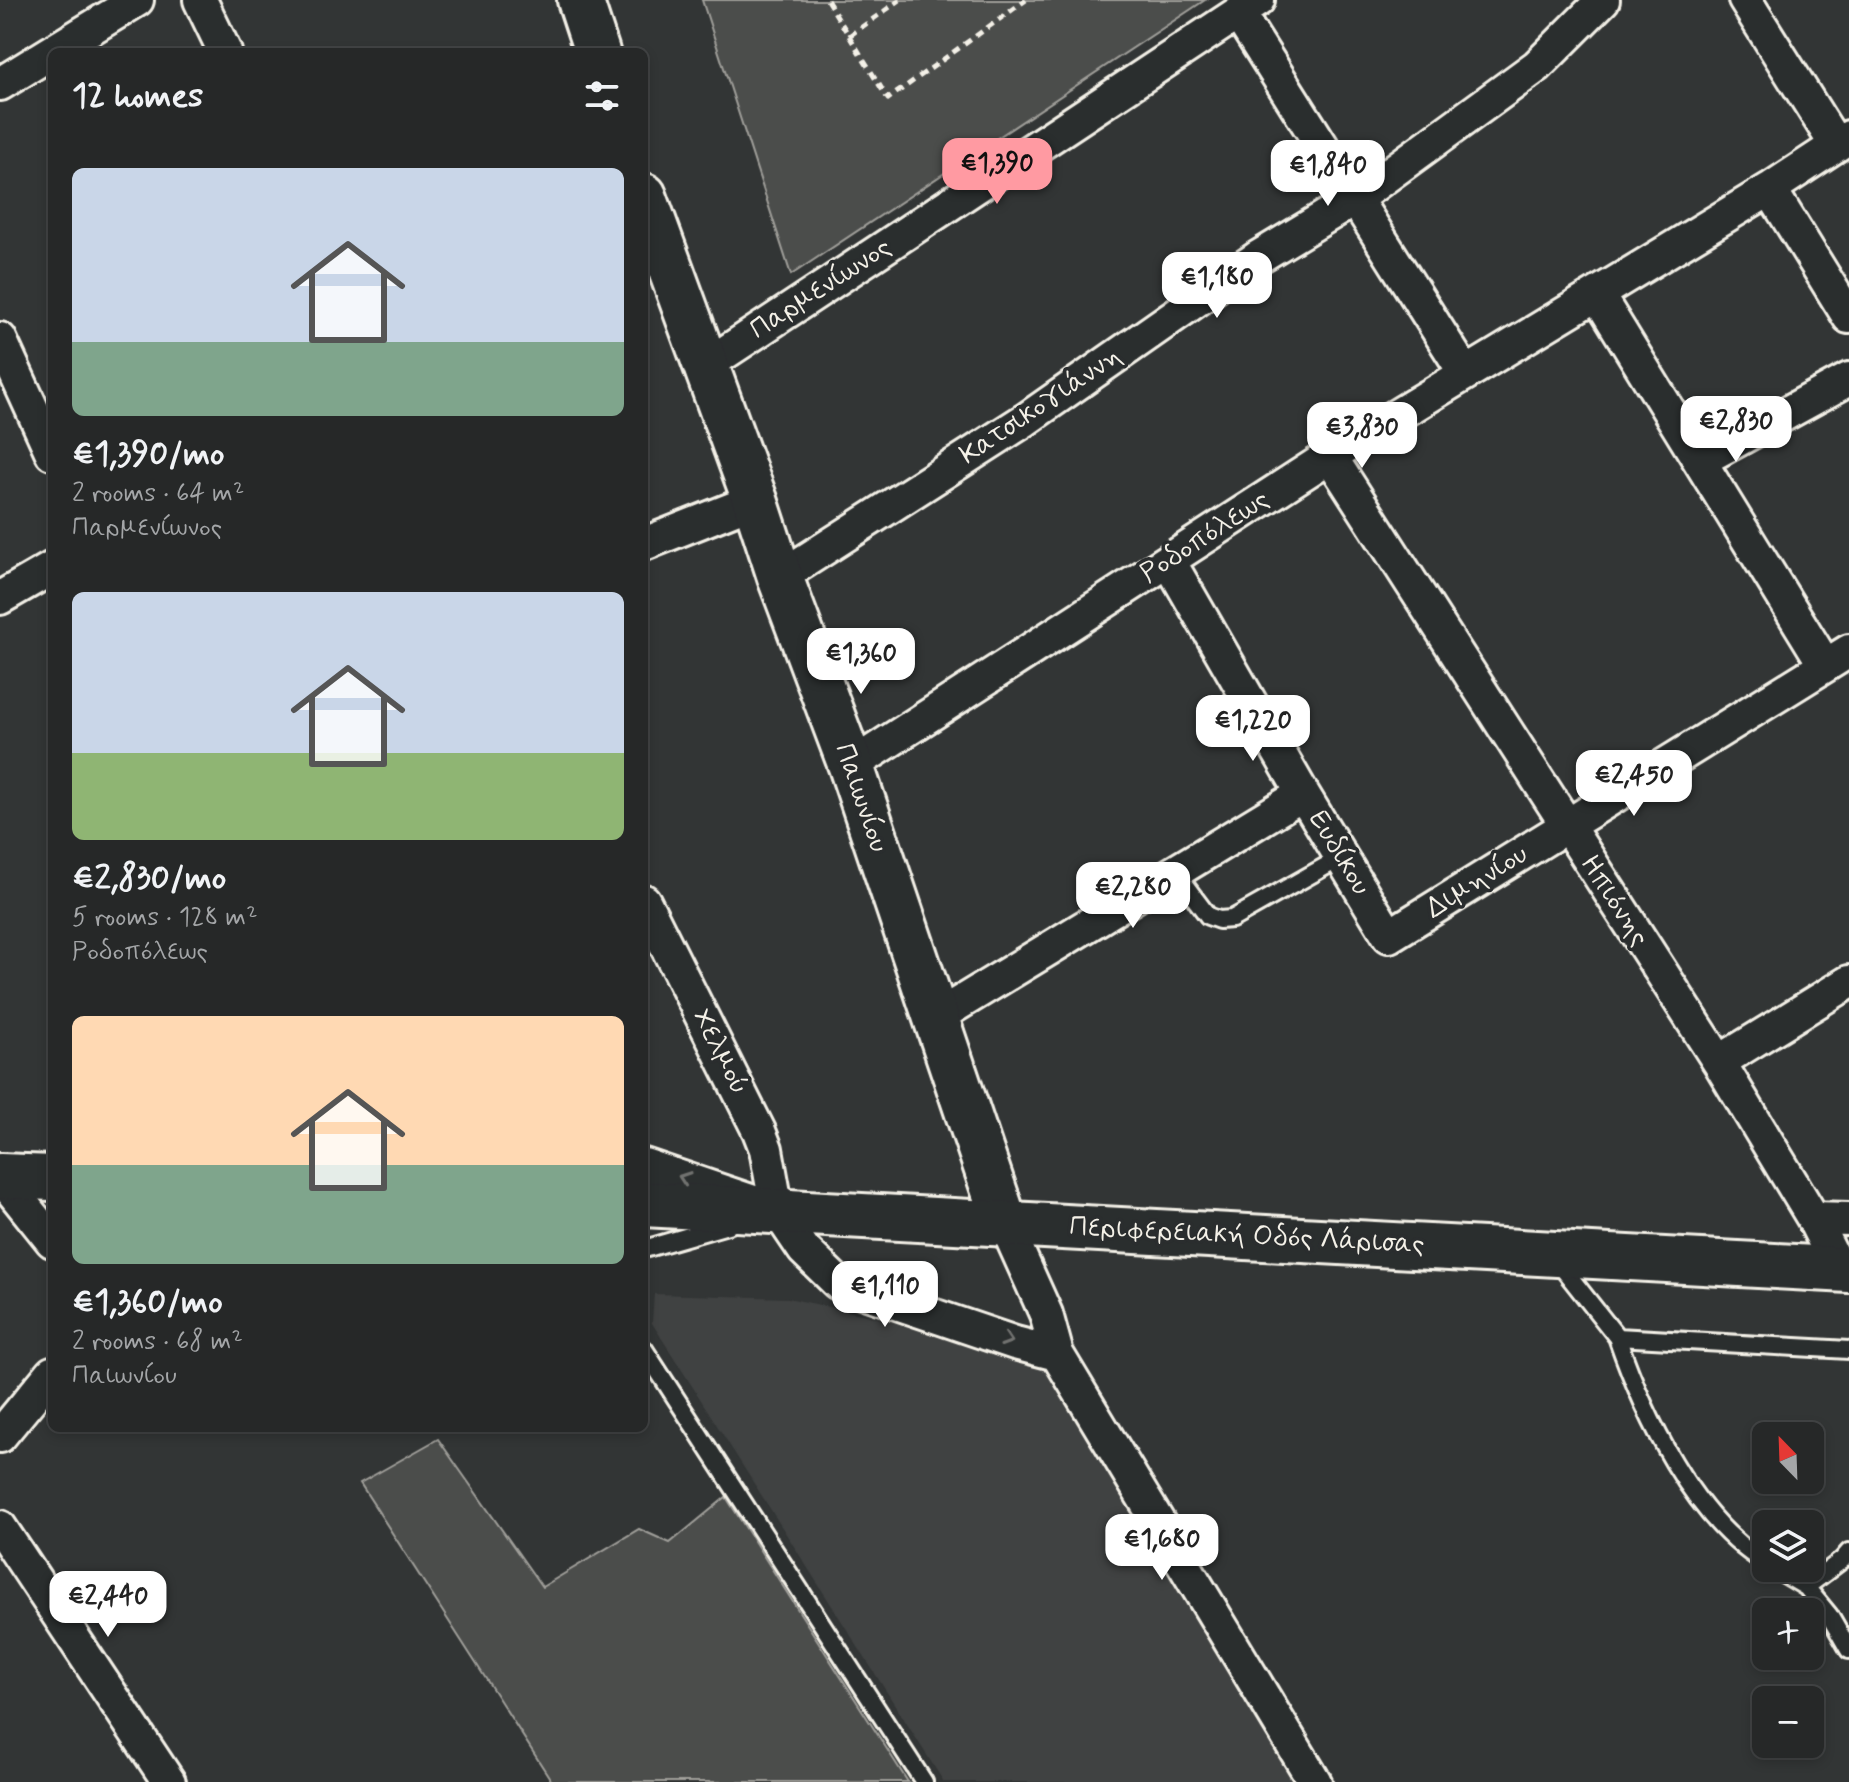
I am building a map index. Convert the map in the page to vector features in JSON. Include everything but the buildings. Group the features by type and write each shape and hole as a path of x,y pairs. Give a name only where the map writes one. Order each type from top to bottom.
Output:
{"main road":[{"path":"580,0 596,48"},
{"name":"Παιωνίου","path":"648,207 851,766 1005,1223"},
{"path":"0,1176 48,1178"},
{"name":"Περιφερειακή Οδός Λάρισας","path":"648,1204 1844,1270"}],"street":[{"path":"59,48 137,0"},
{"path":"200,0 223,48"},
{"name":"Κατσικογιάννη","path":"780,577 1025,420 1257,258 1355,199 1537,66 1603,0"},
{"path":"1745,0 1843,141"},
{"path":"1248,7 1355,199 1465,373"},
{"name":"Παρμενίωνος","path":"705,366 1248,7"},
{"path":"0,84 48,54"},
{"name":"Ροδοπόλεως","path":"851,766 1330,456 1770,189 1843,141"},
{"path":"1770,189 1849,317"},
{"path":"1597,294 1701,460 1837,658"},
{"path":"0,339 48,444"},
{"path":"1701,460 1849,379"},
{"name":"Ηπιόνης","path":"1330,456 1719,1062 1844,1270"},
{"path":"648,542 755,500"},
{"name":"Ευδίκου","path":"1169,561 1389,936"},
{"path":"0,598 48,570"},
{"name":"Διμηνίου","path":"1389,936 1837,658"},
{"path":"935,1018 1303,794"},
{"name":"Χελμού","path":"648,909 759,1131 766,1149 777,1210"},
{"path":"1719,1062 1849,982"},
{"path":"648,1166 777,1210 804,1250 838,1283 1015,1343 1057,1354"},
{"path":"0,1176 48,1236"},
{"path":"1813,1218 1849,1219"},
{"path":"1005,1223 1046,1314 1057,1354 1315,1782"},
{"path":"0,1436 48,1378"},
{"path":"0,1527 169,1782"}],"lane":[{"path":"1175,872 1208,916 1219,920 1232,919 1342,857"},
{"path":"648,1248 777,1210"},
{"path":"1551,1253 1617,1337 1632,1380 1656,1432 1686,1481 1718,1523 1752,1551"},
{"path":"1617,1337 1849,1350"},
{"path":"648,1355 924,1782"},
{"path":"1806,1587 1849,1552"},
{"path":"1798,1582 1806,1587 1829,1615 1849,1650"}],"path":[{"path":"827,0 888,99 1026,0"},
{"path":"849,36 900,0"}],"shaded area":[{"path":"702,0 1205,0 791,275"},
{"path":"654,1294 788,1298 1005,1346 1047,1364 1298,1782 944,1782 652,1323"},
{"path":"438,1439 542,1587 639,1529 670,1543 726,1497 908,1782 548,1782 551,1780 360,1483"}]}
